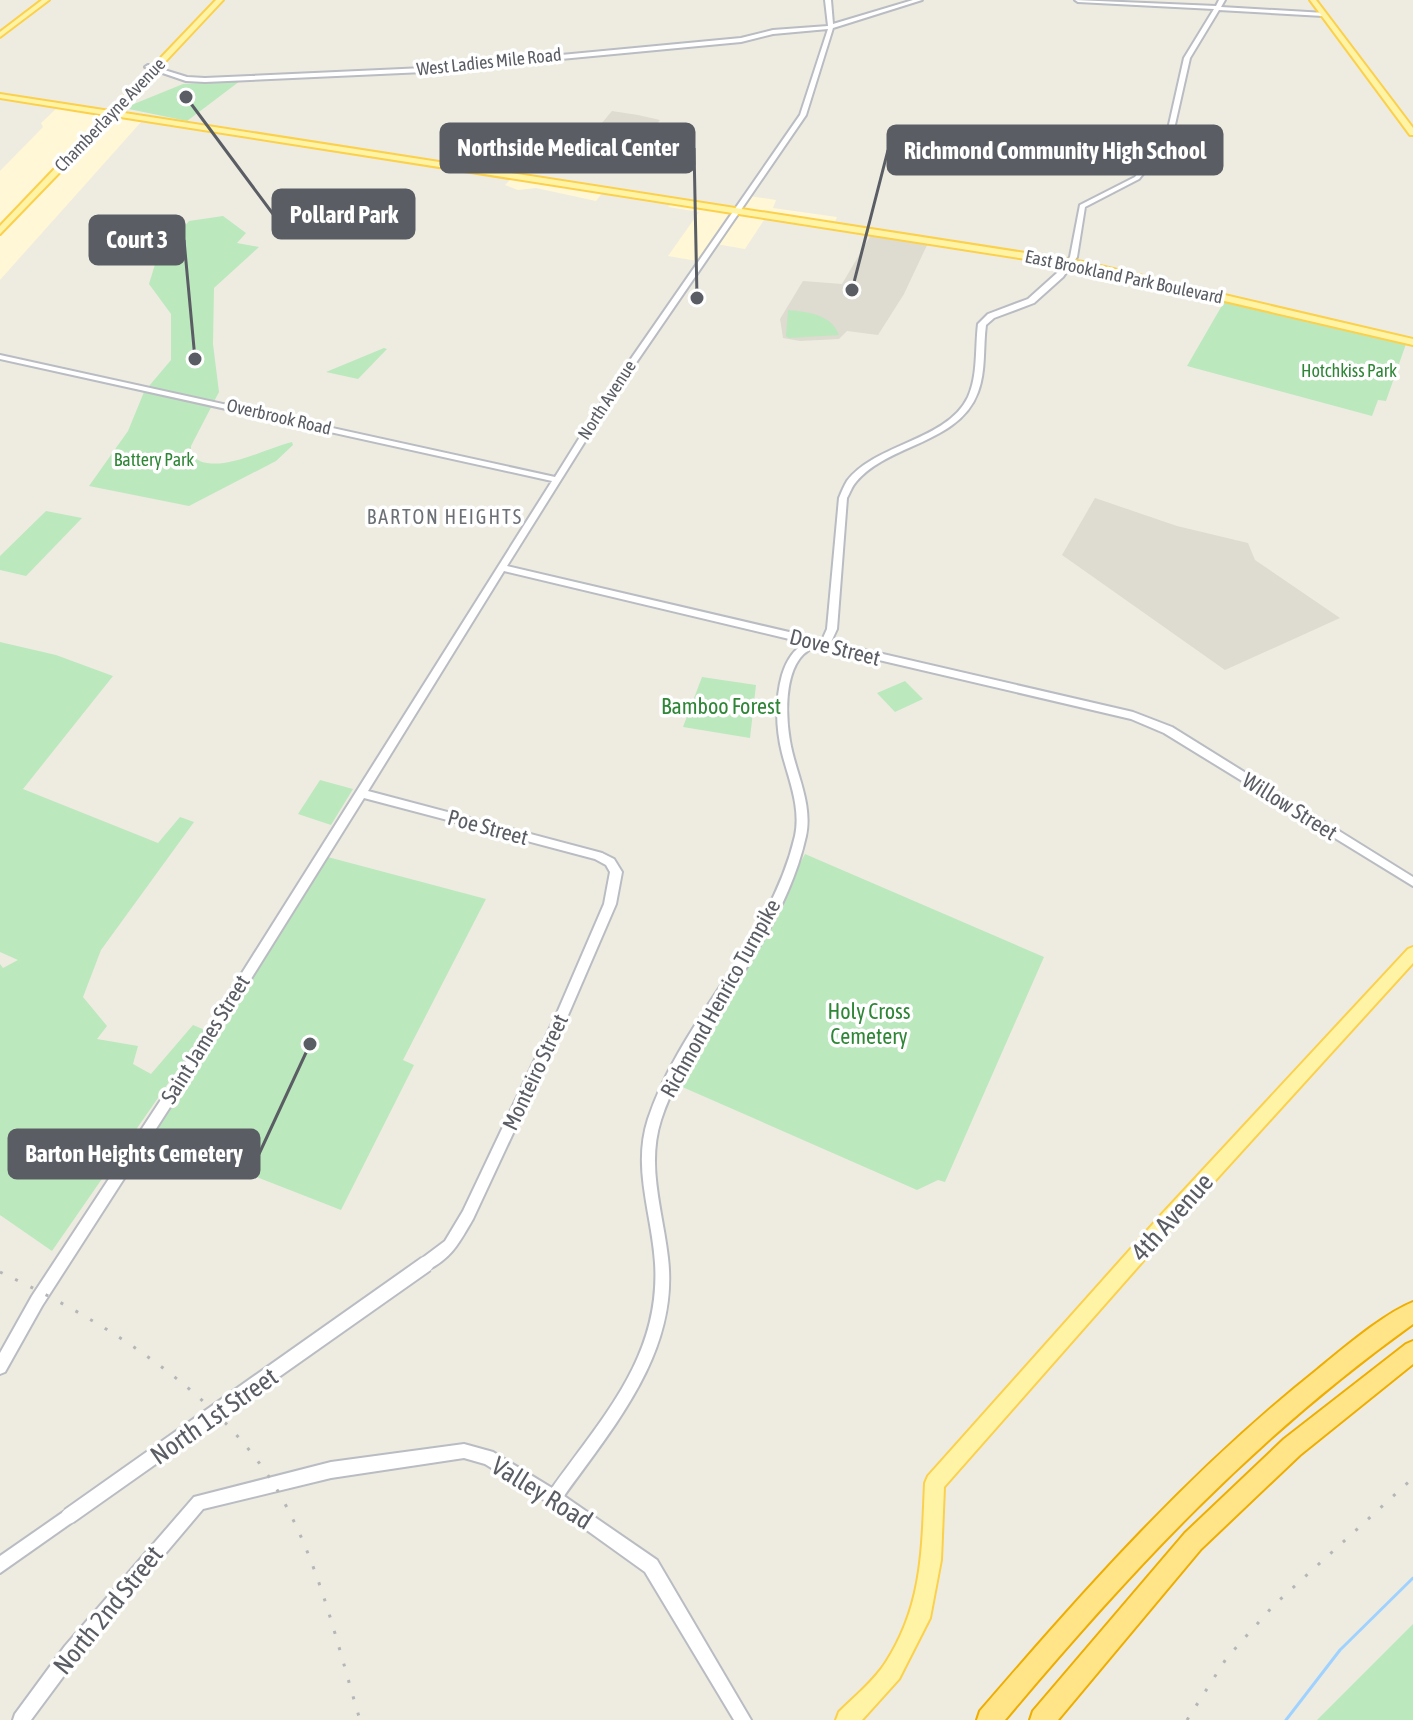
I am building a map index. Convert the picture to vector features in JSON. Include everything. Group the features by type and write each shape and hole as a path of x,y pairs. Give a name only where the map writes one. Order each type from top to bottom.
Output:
{"highway":[{"path":"989,1720 1155,1531 1203,1483 1283,1409 1374,1338 1413,1312"},
{"path":"1042,1720 1193,1541 1292,1447 1413,1351"}],"main road":[{"path":"0,33 43,0"},
{"name":"Chamberlayne Avenue","path":"151,69 213,0"},
{"name":"Chamberlayne Avenue","path":"0,221 220,0"},
{"path":"1313,0 1413,133"},
{"name":"East Brookland Park Boulevard","path":"0,93 186,125 1069,262 1413,342"},
{"name":"Chamberlayne Avenue","path":"0,231 110,111"},
{"name":"4th Avenue","path":"847,1720 871,1696 902,1656 920,1618 931,1560 935,1483 1148,1243 1413,953"}],"street":[{"name":"North Avenue","path":"360,793 623,374 806,108 831,27 828,0"},
{"name":"West Ladies Mile Road","path":"151,69 189,79 459,67 741,40 773,32 831,27 919,0"},
{"path":"1078,0 1220,4 1323,14"},
{"name":"Richmond Henrico Turnpike","path":"554,1498 602,1434 648,1356 659,1316 663,1279 649,1182 647,1153 651,1129 685,1057 772,911 797,847 802,813 784,740 786,688 793,659 802,649 827,640 833,625 843,498 847,487 863,471 945,424 965,409 974,393 983,323 991,316 1031,301 1073,257 1082,206 1137,178 1169,138 1187,58 1220,4"},
{"name":"Overbrook Road","path":"0,357 557,480"},
{"name":"Dove Street","path":"502,568 1130,716 1168,730"},
{"name":"Willow Street","path":"1168,730 1413,882"},
{"name":"Poe Street","path":"360,793 598,856 613,867"},
{"name":"Saint James Street","path":"0,1367 37,1301 360,793"},
{"name":"Monteiro Street","path":"426,1264 450,1246 468,1215 610,904 617,881 613,867"},
{"name":"North 1st Street","path":"0,1565 426,1264"},
{"name":"Valley Road","path":"199,1502 331,1470 464,1451 488,1457 554,1498 651,1566 743,1720"},
{"name":"North 2nd Street","path":"21,1720 71,1652 199,1502"}],"shaded area":[{"path":"59,106 142,121 0,280 0,171"},
{"path":"612,111 660,120 645,138 591,136"},
{"path":"513,177 603,192 596,201 536,188 518,190 505,185"},
{"path":"750,196 776,200 773,208 837,217 834,224 740,209"},
{"path":"673,202 730,212 697,261 668,256 699,212 668,207"},
{"path":"738,213 766,217 745,249 716,244"},
{"path":"871,235 928,243 904,294 878,335 847,331 839,339 800,341 783,338 780,319 803,281 842,284"},
{"path":"1095,498 1177,526 1248,543 1255,560 1340,618 1225,670 1062,555"}],"green space":[{"path":"240,81 187,121 124,108 183,84"},
{"name":"Battery Park","path":"223,216 246,233 237,243 259,247 214,288 213,344 219,392 191,446 191,454 211,464 224,463 292,442 293,445 276,461 189,506 89,486 128,431 144,392 171,360 171,314 149,284 156,261 189,221"},
{"name":"Hotchkiss Park","path":"1224,302 1406,344 1386,401 1378,400 1372,416 1187,366"},
{"path":"788,310 825,318 839,335 789,338 786,336"},
{"path":"387,349 358,379 326,372"},
{"path":"46,511 82,518 26,576 0,570 0,556"},
{"path":"0,642 56,655 113,676 23,789 158,843 180,817 194,822 101,950 83,997 107,1026 97,1039 138,1046 133,1064 151,1074 193,1025 205,1030 52,1251 0,1215 0,964 3,968 18,960 0,952"},
{"name":"Bamboo Forest","path":"702,677 756,685 750,738 683,727"},
{"path":"905,681 923,699 895,712 877,693"},
{"path":"320,780 353,789 331,825 298,814"},
{"name":"Holy Cross Cemetery","path":"805,854 1044,957 945,1182 938,1180 917,1190 680,1086"},
{"path":"324,856 486,899 403,1060 414,1065 341,1210 152,1136"},
{"path":"1413,1624 1413,1720 1317,1720"}],"waterway":[{"path":"1286,1720 1340,1650 1413,1578"}],"railway":[{"path":"0,1272 81,1314 160,1366 230,1428 260,1464 284,1502 308,1554 328,1609 360,1720"},
{"path":"1187,1720 1226,1659 1273,1606 1413,1478"}],"place":[{"name":"Pollard Park","path":"186,97"},
{"name":"Richmond Community High School","path":"852,290"},
{"name":"Northside Medical Center","path":"697,298"},
{"name":"Court 3","path":"195,359"},
{"name":"Barton Heights Cemetery","path":"310,1044"}],"district":[{"name":"BARTON HEIGHTS","path":"445,517"}]}
